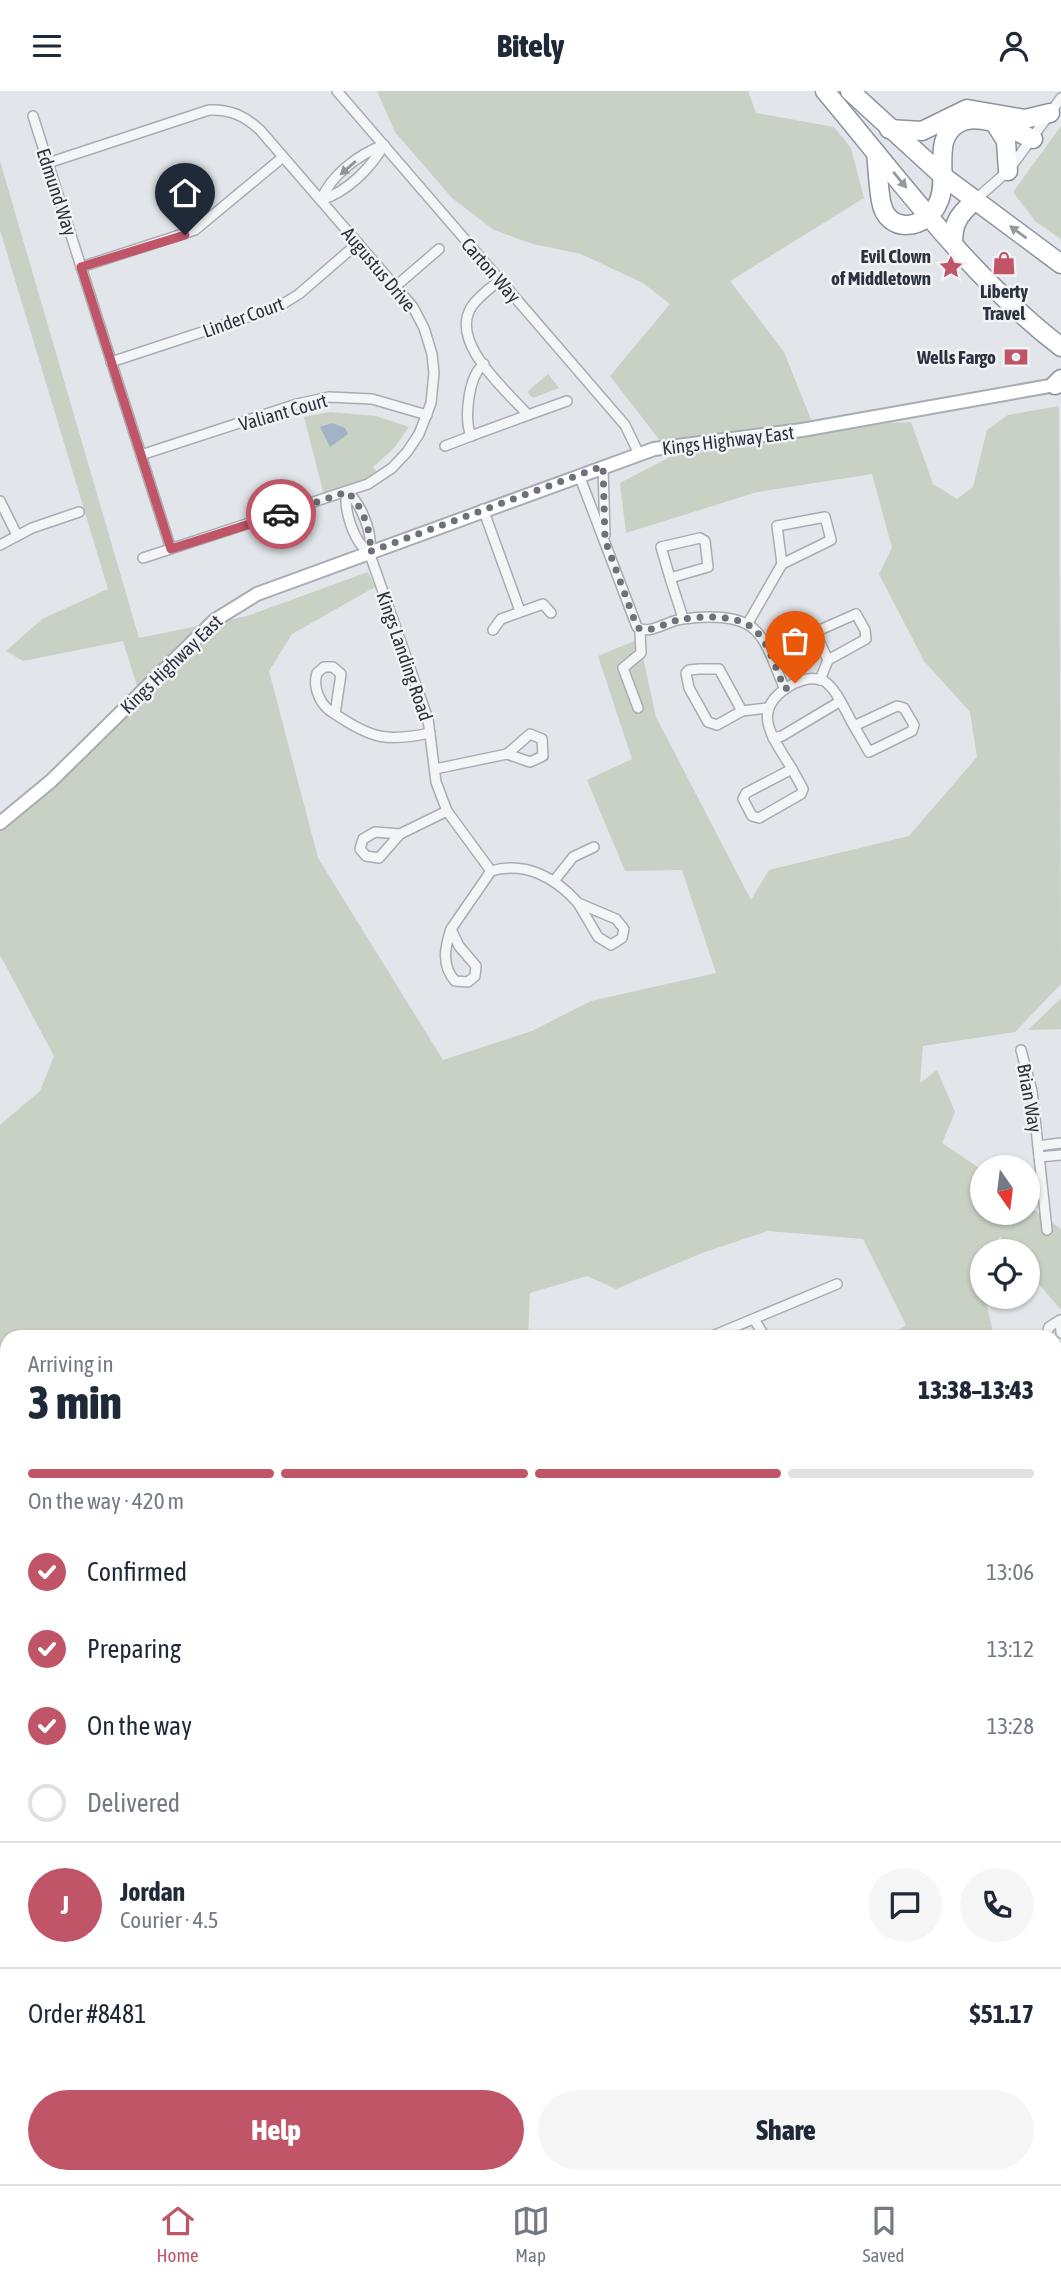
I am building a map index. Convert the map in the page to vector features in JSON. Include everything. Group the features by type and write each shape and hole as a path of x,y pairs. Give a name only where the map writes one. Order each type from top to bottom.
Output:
{"highway":[{"path":"825,91 953,243 1005,300 1061,347"},
{"path":"852,92 888,129 944,177 1061,264"},
{"path":"888,129 922,131 967,109 1025,119 1050,113"},
{"path":"876,153 883,209 890,220 908,226 919,222 938,204 944,177 942,148 954,126 973,118 1033,139"},
{"path":"996,125 1006,141 1008,171"},
{"path":"953,243 953,225 958,216 974,201"}],"street":[{"name":"Carton Way","path":"337,91 625,425 639,454"},
{"path":"974,201 1008,171 1061,98"},
{"name":"Augustus Drive","path":"48,163 199,113 232,111 252,122 396,286 420,320 430,345 433,388 427,415 413,443 392,468 368,484 347,492 143,558"},
{"name":"Edmund Way","path":"33,116 171,549"},
{"path":"321,200 327,186 367,151 384,145"},
{"path":"81,267 195,230 283,157"},
{"name":"Linder Court","path":"111,362 278,307 299,294 358,243"},
{"path":"396,286 439,249"},
{"path":"500,280 474,303 465,325 467,342 528,415"},
{"path":"471,436 467,422 474,376 484,364"},
{"name":"Kings Highway East","path":"0,823 51,781 221,615 257,594 639,454 689,442 802,430 912,412 1059,383"},
{"name":"Valiant Court","path":"141,455 298,404 329,397 372,399 427,415"},
{"path":"445,446 567,401"},
{"path":"603,466 605,540"},
{"path":"579,475 629,609 640,631 641,653 623,668 638,708"},
{"name":"Kings Landing Road","path":"347,492 344,503 360,547 369,552 419,694 430,733 436,782 447,811 491,871"},
{"path":"0,501 17,535"},
{"path":"483,509 520,611"},
{"path":"0,545 17,535 79,512"},
{"path":"748,623 782,564 831,540 828,519 822,517 777,526 782,564"},
{"path":"670,578 708,567 705,541 700,538 677,541 662,547 670,578 683,618"},
{"path":"493,630 501,619 543,604 551,613"},
{"path":"820,680 828,660 866,639 856,614 815,632 828,660"},
{"path":"640,631 683,618 730,619 748,623 761,638 785,689"},
{"path":"335,714 341,674 333,667 324,667 317,673 315,683 322,702 335,714 361,730 385,739 430,733"},
{"path":"742,711 719,669 699,669 686,673 689,688 710,725 742,711 767,708"},
{"path":"792,769 746,793 743,799 752,816 759,818 801,794 803,789 792,769 773,738 766,718 767,708 785,689 804,679 826,682 854,726 872,753 914,728 900,706 854,726"},
{"path":"773,738 839,702"},
{"path":"435,769 508,754"},
{"path":"400,834 447,811"},
{"path":"554,881 578,853 594,846"},
{"path":"452,929 459,946 476,966 475,976 468,982 455,981 446,964 445,948 452,929 491,871 505,867 523,869 554,881 578,904 602,941 611,945 622,938 624,929 620,921 578,904"},
{"name":"Brian Way","path":"1021,1050 1032,1091 1039,1155"},
{"path":"1038,1146 1061,1143"},
{"path":"1040,1157 1061,1155"},
{"name":"Brian Way","path":"1040,1166 1047,1230"},
{"path":"727,1330 837,1284"},
{"path":"754,1319 761,1330"},
{"path":"1048,1330 1060,1320 1061,1330"}],"shaded area":[{"path":"377,91 748,91 756,113 834,127 851,148 864,198 730,281 784,352 814,427 911,422 933,484 957,499 973,487 987,430 1008,415 1059,406 1061,984 1015,1032 923,1046 920,1083 937,1070 955,1112 942,1143 970,1162 970,1225 1040,1225 1040,1214 1061,1229 1061,1310 1040,1285 1040,1239 970,1239 970,1309 988,1309 992,1330 899,1330 906,1325 863,1239 768,1231 702,1253 616,1289 587,1276 530,1293 528,1330 0,1330 0,1125 40,1091 54,1056 0,955 0,820 140,696 123,641 23,661 6,651 42,619 108,589 0,230 0,161 139,638 247,616 368,572 375,587 292,634 269,671 318,858 443,1060 532,1031 591,1001 716,973 682,870 625,871 587,780 632,759 598,656 639,639 656,717 751,900 769,870 909,836 977,757 970,712 924,661 879,574 892,548 872,474 757,492 626,533 620,483 672,456 610,376 670,304 643,283 581,254 533,244 494,230 452,198 395,132"},
{"path":"1061,126 1061,239 1036,222 1013,192"},
{"path":"548,374 559,388 533,398 527,392"},
{"path":"329,412 376,416 409,427 394,448 373,467 377,472 362,481 324,495 304,417"},
{"path":"1061,998 1061,1029 1028,1030"}],"water":[{"path":"332,423 345,428 348,434 330,447 320,427"}],"way so far":[{"path":"281,514 347,492 356,499 372,543 369,552 603,466 605,540 629,609 640,631 683,618 730,619 748,623 761,638 785,689 795,683"}],"place":[{"name":"Liberty Travel","path":"1004,263"},
{"name":"Evil Clown of Middletown","path":"951,267"},
{"name":"Wells Fargo","path":"1016,357"}],"route":[{"path":"185,235 81,267 171,549 281,514"}]}
